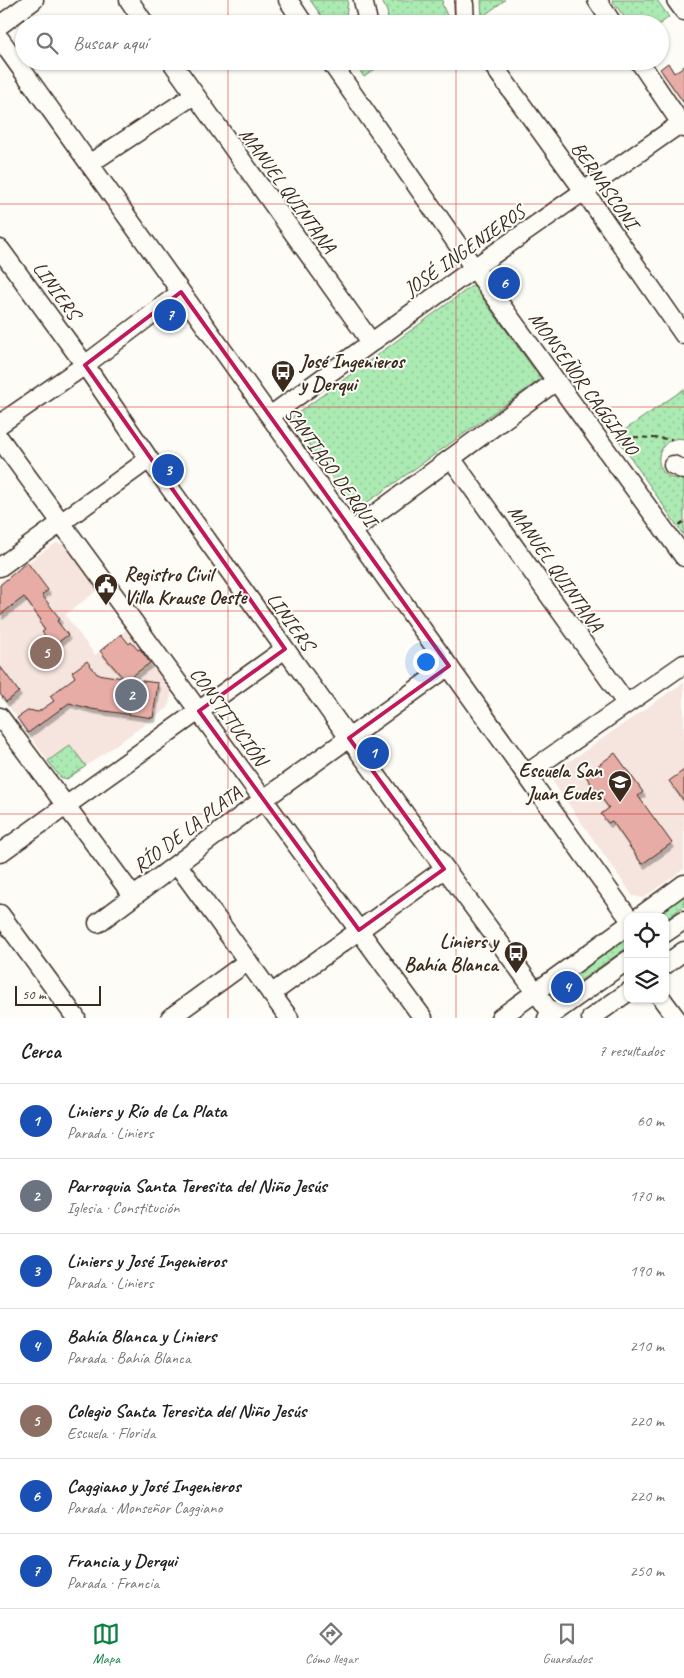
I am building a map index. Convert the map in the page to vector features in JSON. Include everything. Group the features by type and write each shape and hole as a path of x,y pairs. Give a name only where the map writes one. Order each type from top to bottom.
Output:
{"street":[{"path":"0,25 34,0"},
{"path":"129,0 140,15"},
{"path":"288,0 298,15"},
{"path":"363,0 366,15"},
{"path":"597,0 607,15"},
{"path":"676,0 684,11"},
{"path":"464,4 465,15"},
{"name":"SANTIAGO DERQUI","path":"0,40 15,61"},
{"name":"SANTIAGO DERQUI","path":"22,70 625,913"},
{"name":"MANUEL QUINTANA","path":"177,70 372,342"},
{"name":"MONSEÑOR CAGGIANO","path":"336,70 474,268 684,557"},
{"name":"BERNASCONI","path":"497,70 584,191 684,335"},
{"path":"644,70 683,124"},
{"path":"89,164 194,95"},
{"name":"JOSÉ INGENIEROS","path":"270,416 474,268 683,124"},
{"name":"LINIERS","path":"0,249 85,365 149,459 349,738 444,869 537,992 549,1016"},
{"path":"0,424 85,365 181,292"},
{"path":"352,531 556,381"},
{"name":"CONSTITUCIÓN","path":"0,439 200,710 423,1018"},
{"name":"MANUEL QUINTANA","path":"451,458 626,703"},
{"path":"0,567 149,459"},
{"path":"0,853 285,649"},
{"path":"526,774 684,664"},
{"name":"RÍO DE LA PLATA","path":"98,923 264,799 449,666"},
{"path":"0,717 133,896"},
{"path":"177,864 288,1018"},
{"path":"271,994 444,869"},
{"path":"644,913 684,884"},
{"path":"0,914 76,1018"},
{"path":"669,930 684,920"},
{"path":"500,1018 624,928"},
{"path":"669,962 684,952"},
{"path":"170,1018 248,962"},
{"path":"549,1016 624,963"},
{"path":"591,1018 624,995"},
{"path":"665,1003 676,1018"}],"path":[{"path":"616,436 672,439"},
{"path":"678,527 684,521"}],"highlighted area":[{"path":"181,292 449,666 349,738 444,869 359,930 199,711 285,649 85,365"}],"shaded area":[{"path":"56,543 66,544 99,589 65,615 95,655 127,629 172,691 168,708 86,766 70,745 48,761 0,694 0,582"},
{"name":"Escuela San Juan Eudes","path":"684,682 684,869 643,898 633,896 553,782 554,772"}],"green space":[{"path":"310,0 348,0 346,15 321,15"},
{"path":"381,0 443,0 442,4 447,15 387,15"},
{"path":"481,0 505,0 485,15 482,15"},
{"path":"612,0 657,0 668,15 623,15"},
{"path":"359,70 374,70 364,77"},
{"path":"473,285 541,379 355,511 291,418"},
{"path":"684,389 684,439 676,439 664,445 659,457 659,464 668,476 684,480 684,536 616,436"},
{"path":"70,745 86,766 67,779 60,777 48,761"},
{"path":"684,892 684,906 669,917 669,913 655,913"},
{"path":"624,935 624,950 567,990 559,989 557,985"}],"building":[{"path":"669,65 674,73 684,66 684,103 661,70 669,70"},
{"path":"27,562 48,590 42,595 60,619 57,621 68,635 53,646 42,632 45,630 39,622 41,620 24,597 0,615 0,585"},
{"path":"121,634 129,644 131,642 138,650 140,649 150,663 128,679 158,683 153,718 91,709 69,703 28,733 17,718 29,710 38,712 54,701 50,696 75,677 72,672 87,661 97,674 123,678 100,651"},
{"path":"0,666 19,692 6,702 0,694"},
{"path":"615,753 643,792 638,796 672,843 642,864 612,821 608,823 601,814 609,808 585,775"},
{"path":"684,770 684,801 669,781"}],"place":[{"name":"Caggiano y José Ingenieros","path":"504,283"},
{"name":"Francia y Derqui","path":"170,315"},
{"name":"José Ingenieros y Derqui","path":"283,393"},
{"name":"Liniers y José Ingenieros","path":"168,470"},
{"name":"Registro Civil Villa Krause Oeste","path":"106,606"},
{"name":"Colegio Santa Teresita del Niño Jesús","path":"46,653"},
{"name":"Parroquia Santa Teresita del Niño Jesús","path":"131,695"},
{"name":"Liniers y Río de La Plata","path":"373,753"},
{"name":"Escuela San Juan Eudes","path":"620,803"},
{"name":"Liniers y Bahía Blanca","path":"516,974"},
{"name":"Bahía Blanca y Liniers","path":"567,987"}]}
